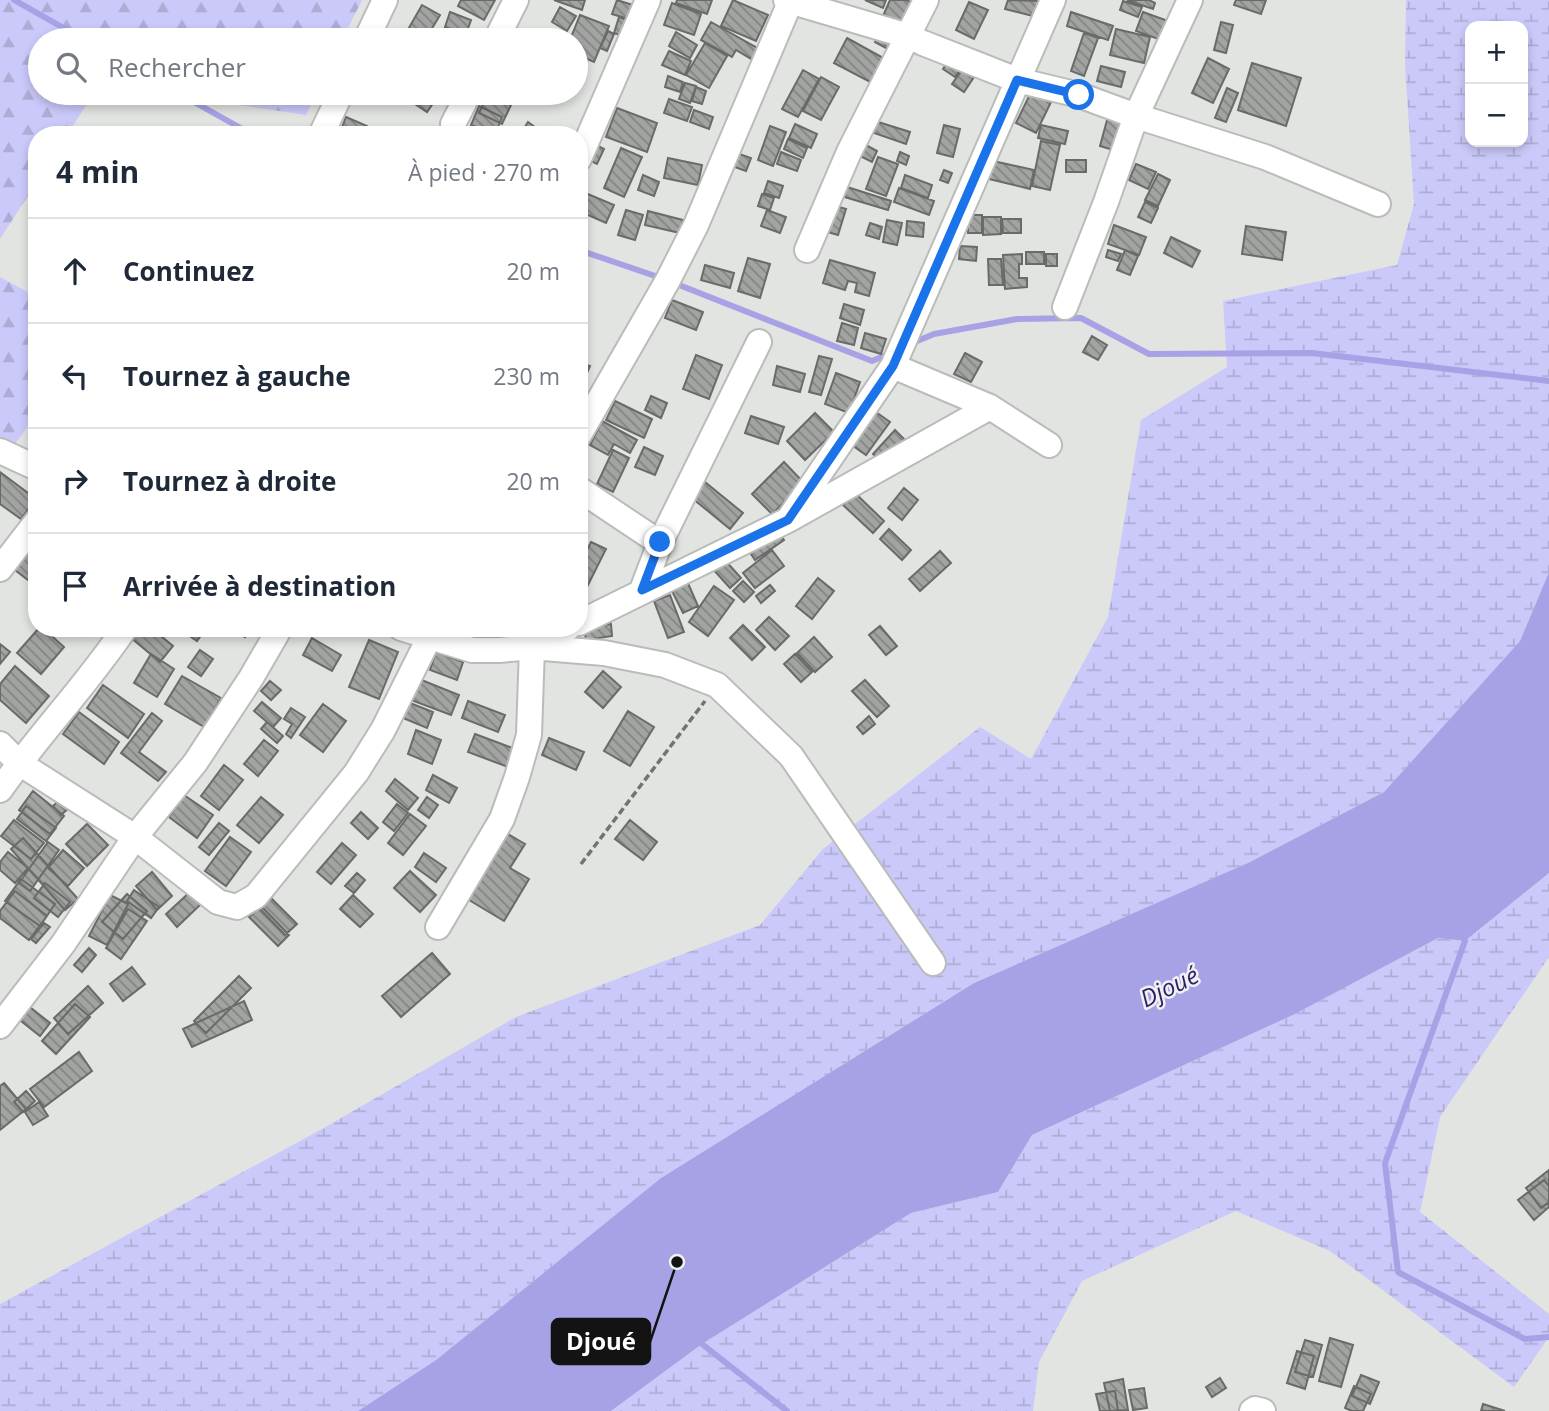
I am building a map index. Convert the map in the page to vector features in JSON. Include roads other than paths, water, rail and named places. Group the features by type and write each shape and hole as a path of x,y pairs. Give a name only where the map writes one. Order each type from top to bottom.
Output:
{"street":[{"path":"372,28 385,0"},
{"path":"502,28 516,0"},
{"path":"588,138 648,0"},
{"path":"588,419 668,280 696,225 789,0 908,36 1017,80 1079,95 1265,157 1378,204"},
{"path":"807,250 849,152 926,0"},
{"path":"788,520 893,366 1052,0"},
{"path":"1065,307 1136,116 1190,0"},
{"path":"325,126 335,105"},
{"path":"453,124 463,105"},
{"path":"642,590 660,542 759,342"},
{"path":"893,366 990,407 1049,445"},
{"path":"588,618 788,520 990,407"},
{"path":"0,451 28,464"},
{"path":"588,495 660,542"},
{"path":"0,569 28,533"},
{"path":"0,790 119,637"},
{"path":"0,1026 63,944 135,837 195,763 276,637"},
{"path":"532,647 551,637"},
{"path":"0,744 19,763 135,837 218,902 237,907 256,896 356,773 383,730 429,638 477,639 500,650 532,647 604,653 665,665 717,685 791,756 933,963"},
{"path":"438,927 502,819 517,777 529,735 532,647"},
{"path":"1252,1411 1263,1411"}],"water":[{"path":"1549,572 1549,873 1465,941 1438,938 1295,1014 1032,1135 998,1192 911,1213 702,1344 611,1411 358,1411 436,1360 661,1178 974,983 1250,862 1384,792 1520,641"}],"waterway":[{"path":"14,0 64,28"},
{"path":"199,105 237,126"},
{"path":"588,253 664,279"},
{"path":"674,283 872,361 891,353"},
{"path":"910,344 934,334 1017,319 1081,318 1149,354 1312,353 1549,381"},
{"path":"1462,935 1465,941 1385,1163 1398,1272 1525,1339 1549,1337"},
{"path":"700,1339 702,1344 787,1411"}],"place":[{"name":"Djoué","path":"677,1262"}]}
